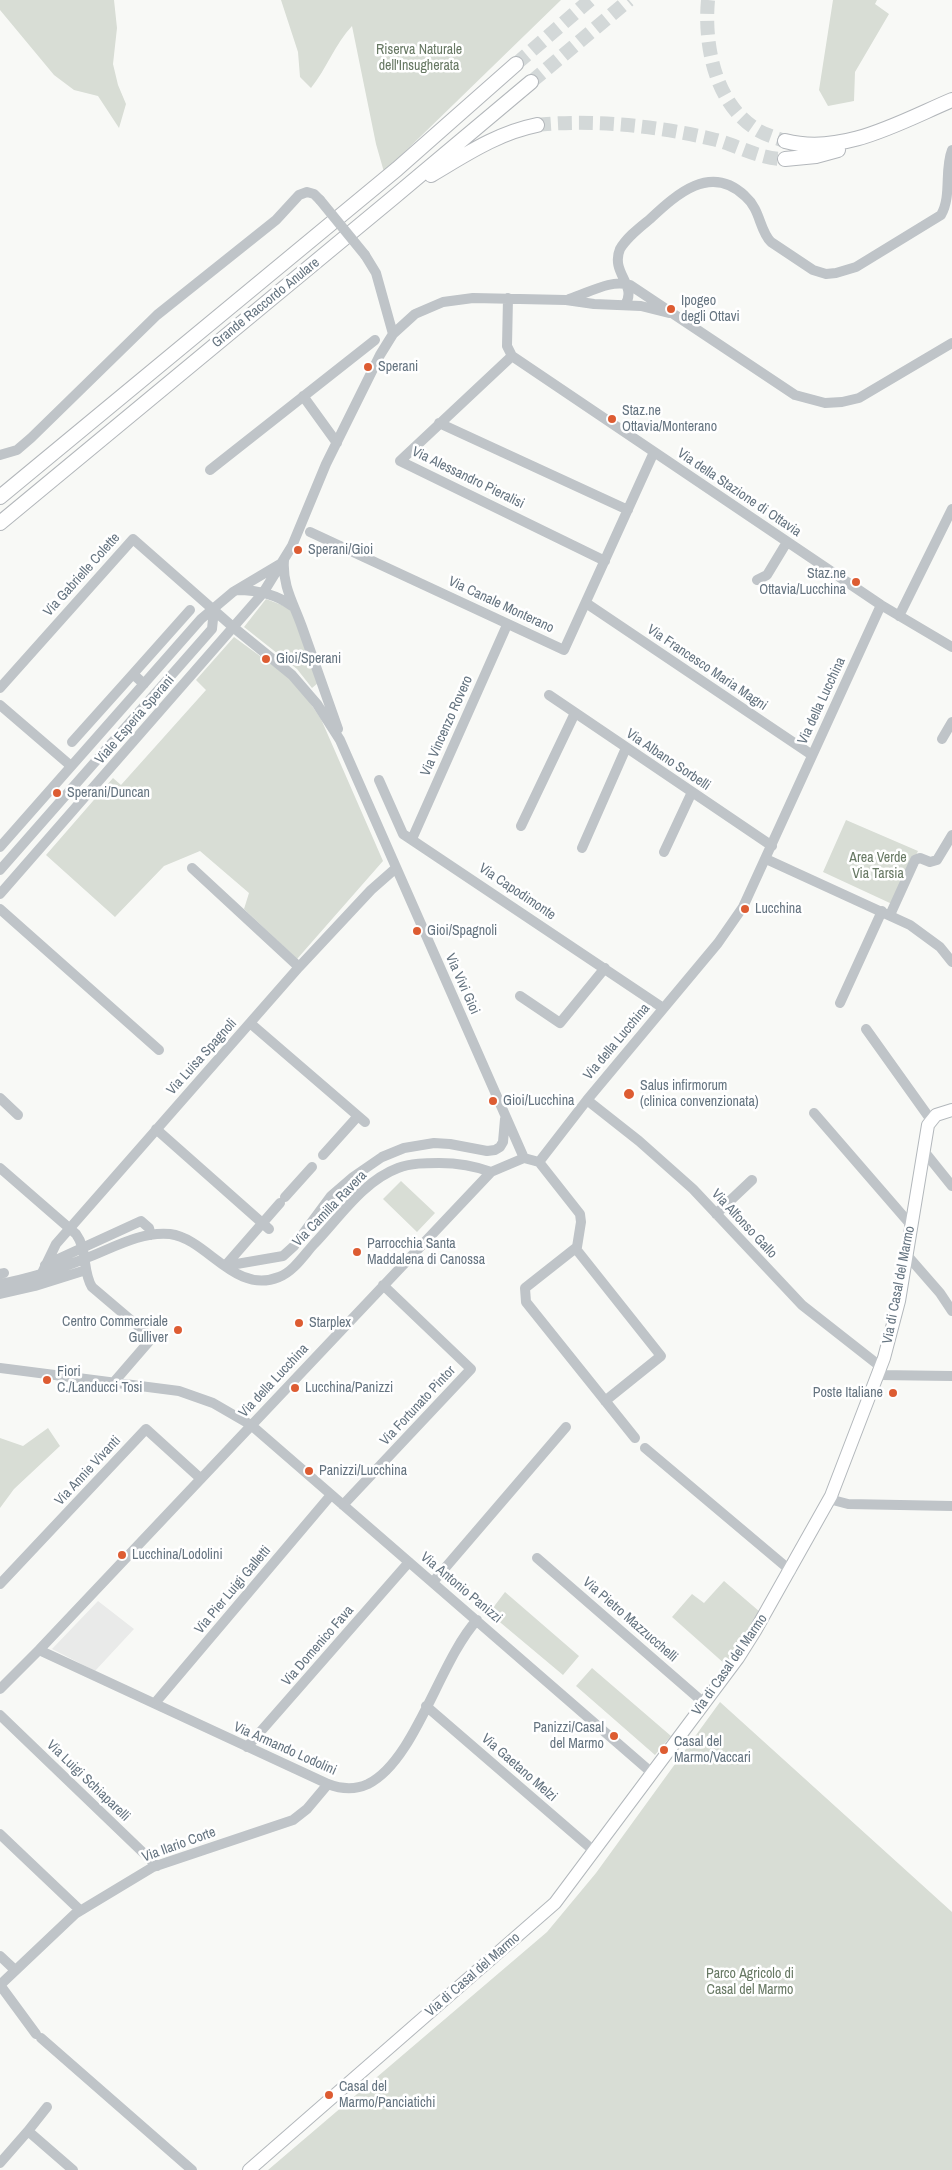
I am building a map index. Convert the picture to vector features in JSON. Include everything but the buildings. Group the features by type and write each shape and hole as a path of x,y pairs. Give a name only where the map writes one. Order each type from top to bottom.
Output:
{"highway":[{"name":"Grande Raccordo Anulare","path":"0,496 397,169 516,64"},
{"name":"Grande Raccordo Anulare","path":"0,522 531,82"},
{"path":"785,141 824,145 874,133 952,100"},
{"path":"394,197 483,144 505,134 537,125"},
{"path":"786,159 833,152 864,140 874,133"}],"main road":[{"path":"931,1120 940,1113 952,1110"},
{"name":"Via di Casal del Marmo","path":"249,2170 551,1908 742,1652 791,1571 829,1499 879,1371 894,1322 923,1150 931,1120"}],"street":[{"path":"625,305 629,296 617,264 618,251 623,244 682,191 693,186 710,183 729,186 743,194 756,209 768,238 813,270 830,274 848,270 941,215 947,202 949,160 952,150"},
{"path":"0,455 17,450 157,315 276,220 300,195 307,192 314,194 320,200 365,256 376,273 394,334"},
{"path":"566,300 607,285 626,284 640,290 669,312 789,392 821,402 842,402 859,398 952,343"},
{"path":"607,285 605,298 609,305 646,306 669,312"},
{"name":"Viale Esperia Sperani","path":"0,894 263,593 296,538 321,474 350,419 377,361 394,334 410,317 431,306 473,298 566,300 609,305"},
{"path":"508,298 507,346 512,356"},
{"path":"210,470 375,340"},
{"name":"Via Alessandro Pieralisi","path":"512,356 400,461 605,561"},
{"name":"Via della Stazione di Ottavia","path":"512,356 881,605 952,647"},
{"path":"303,396 337,443"},
{"path":"439,423 628,510"},
{"name":"Via Canale Monterano","path":"310,532 564,650 654,452"},
{"path":"899,616 952,509"},
{"name":"Via Gabrielle Colette","path":"0,688 133,539 214,609"},
{"path":"757,580 767,575 786,542"},
{"name":"Viale Esperia Sperani","path":"0,847 201,619 236,590 284,560"},
{"name":"Via Vivi Gioi","path":"284,560 284,579 292,606 298,616 340,740 524,1158"},
{"path":"236,590 263,593 281,598 292,606"},
{"name":"Via Francesco Maria Magni","path":"586,603 812,755"},
{"name":"Via della Lucchina","path":"539,1162 587,1100 734,921 748,898 881,605"},
{"path":"214,609 212,629 233,627"},
{"name":"Via Vivi Gioi","path":"214,609 302,684 340,740"},
{"path":"72,742 190,610"},
{"name":"Via Vincenzo Rovero","path":"412,838 507,625"},
{"name":"Viale Esperia Sperani","path":"0,870 212,629"},
{"path":"140,666 147,680"},
{"path":"176,672 197,670"},
{"path":"133,674 147,680"},
{"path":"125,682 136,693"},
{"name":"Via Albano Sorbelli","path":"549,695 772,846"},
{"path":"0,705 71,766"},
{"path":"521,826 575,712"},
{"path":"942,739 952,722"},
{"path":"103,732 124,731 125,753"},
{"path":"582,848 626,748"},
{"name":"Via Capodimonte","path":"379,780 403,834 412,838 663,1008"},
{"path":"664,852 692,792"},
{"path":"42,799 46,818 65,820"},
{"path":"840,1004 915,860 920,858 930,862 937,860 948,838 952,835"},
{"path":"766,859 886,913 927,936 940,947 952,962"},
{"path":"192,868 300,967"},
{"name":"Via Luisa Spagnoli","path":"39,1277 54,1247 156,1129 300,967 371,890 396,868"},
{"path":"0,909 159,1050"},
{"path":"520,996 560,1023 605,968"},
{"path":"250,1023 362,1119 323,1155"},
{"path":"866,1029 931,1120"},
{"path":"0,1098 18,1115"},
{"name":"Via Alfonso Gallo","path":"587,1100 639,1141 693,1189 802,1305 879,1371"},
{"path":"814,1113 911,1225"},
{"name":"Via Camilla Ravera","path":"225,1266 283,1256 294,1246 331,1196 345,1183 382,1157 404,1148 442,1143 496,1150 503,1142 505,1116"},
{"path":"156,1129 266,1226"},
{"path":"404,1148 406,1166"},
{"path":"923,1150 952,1186"},
{"path":"524,1158 539,1162 580,1214 581,1225 576,1249 525,1288 524,1298 635,1438"},
{"name":"Via della Lucchina","path":"0,1688 40,1650 200,1478 491,1172 524,1158"},
{"name":"Via Camilla Ravera","path":"0,1284 39,1277 129,1241 151,1235 169,1234 181,1237 242,1276 259,1281 272,1279 285,1274 361,1193 382,1176 406,1166 453,1164 491,1172"},
{"path":"225,1266 266,1226 283,1200 312,1167"},
{"path":"0,1168 70,1228 78,1237 83,1247 86,1270 89,1281 94,1289 152,1338 114,1382"},
{"path":"716,1214 752,1180"},
{"path":"0,1294 39,1277 83,1247 141,1221 149,1228 151,1235"},
{"path":"576,1249 661,1356 604,1401"},
{"path":"906,1254 940,1293 952,1311"},
{"path":"39,1277 86,1270"},
{"name":"Via Fortunato Pintor","path":"343,1505 471,1369 383,1285"},
{"name":"Via Antonio Panizzi","path":"0,1368 168,1388 213,1403 251,1425 652,1772"},
{"path":"879,1371 952,1376"},
{"path":"433,1582 566,1427"},
{"name":"Via Annie Vivanti","path":"0,1584 146,1429 200,1478"},
{"path":"645,1448 791,1571"},
{"name":"Via Pier Luigi Galletti","path":"155,1703 331,1495"},
{"path":"829,1499 844,1504 952,1506"},
{"name":"Via Pietro Mazzucchelli","path":"537,1558 704,1703"},
{"name":"Via Domenico Fava","path":"247,1747 409,1562"},
{"name":"Via Armando Lodolini","path":"40,1650 328,1784 338,1788 352,1788 368,1784 378,1778 403,1749 459,1643 476,1620"},
{"name":"Via Gaetano Melzi","path":"426,1706 594,1851"},
{"name":"Via Luigi Schiaparelli","path":"0,1715 157,1866"},
{"name":"Via Ilario Corte","path":"0,1985 80,1910 157,1866 293,1820 306,1809 328,1784"},
{"path":"0,1834 80,1910"},
{"path":"0,1956 15,1970"},
{"path":"0,1985 39,2036 192,2170"},
{"path":"0,2163 47,2107"},
{"path":"28,2131 72,2170"}],"shaded area":[{"path":"98,1601 134,1629 95,1671 52,1649"}],"green space":[{"path":"0,0 114,0 117,28 113,64 118,85 126,104 119,128 98,96 74,90 54,75 0,10"},
{"name":"Riserva Naturale dell'Insugherata","path":"281,0 561,0 384,172 376,144 352,26 311,88 300,77 298,52"},
{"path":"833,0 877,0 875,4 889,14 855,72 854,101 828,106 819,90"},
{"path":"266,599 287,607 294,614 318,683 312,688 297,669 244,627"},
{"path":"234,637 290,678 300,688 321,719 383,861 297,959 244,909 249,893 200,851 164,866 115,917 46,855 113,778 121,785 206,690 196,680"},
{"name":"Area Verde Via Tarsia","path":"846,820 918,851 892,904 823,872"},
{"path":"401,1181 435,1213 417,1232 383,1199"},
{"path":"48,1428 60,1446 14,1489 0,1508 0,1438 23,1446"},
{"path":"724,1581 760,1612 726,1665 672,1617 692,1594 704,1603"},
{"path":"505,1592 579,1656 563,1675 489,1613"},
{"path":"592,1668 671,1736 655,1755 576,1686"},
{"name":"Parco Agricolo di Casal del Marmo","path":"720,1702 952,1912 952,2170 268,2170 547,1932 596,1873"}],"tunnel":[{"path":"516,64 590,0"},
{"path":"531,82 629,0"},
{"path":"708,0 707,17 710,52 714,70 729,102 740,116 753,127 785,141"},
{"path":"537,125 602,123 670,130 721,141 767,157 785,159"}],"place":[{"name":"Ipogeo degli Ottavi","path":"671,309"},
{"name":"Sperani","path":"368,367"},
{"name":"Staz.ne Ottavia/Monterano","path":"612,419"},
{"name":"Sperani/Gioi","path":"298,550"},
{"name":"Staz.ne Ottavia/Lucchina","path":"856,582"},
{"name":"Gioi/Sperani","path":"266,659"},
{"name":"Sperani/Duncan","path":"57,793"},
{"name":"Lucchina","path":"745,909"},
{"name":"Gioi/Spagnoli","path":"417,931"},
{"name":"Salus infirmorum (clinica convenzionata)","path":"629,1094"},
{"name":"Gioi/Lucchina","path":"493,1101"},
{"name":"Parrocchia Santa Maddalena di Canossa","path":"357,1252"},
{"name":"Starplex","path":"299,1323"},
{"name":"Centro Commerciale Gulliver","path":"178,1330"},
{"name":"Fiori C./Landucci Tosi","path":"47,1380"},
{"name":"Lucchina/Panizzi","path":"295,1388"},
{"name":"Poste Italiane","path":"893,1393"},
{"name":"Panizzi/Lucchina","path":"309,1471"},
{"name":"Lucchina/Lodolini","path":"122,1555"},
{"name":"Panizzi/Casal del Marmo","path":"614,1736"},
{"name":"Casal del Marmo/Vaccari","path":"664,1750"},
{"name":"Casal del Marmo/Panciatichi","path":"329,2095"}]}
